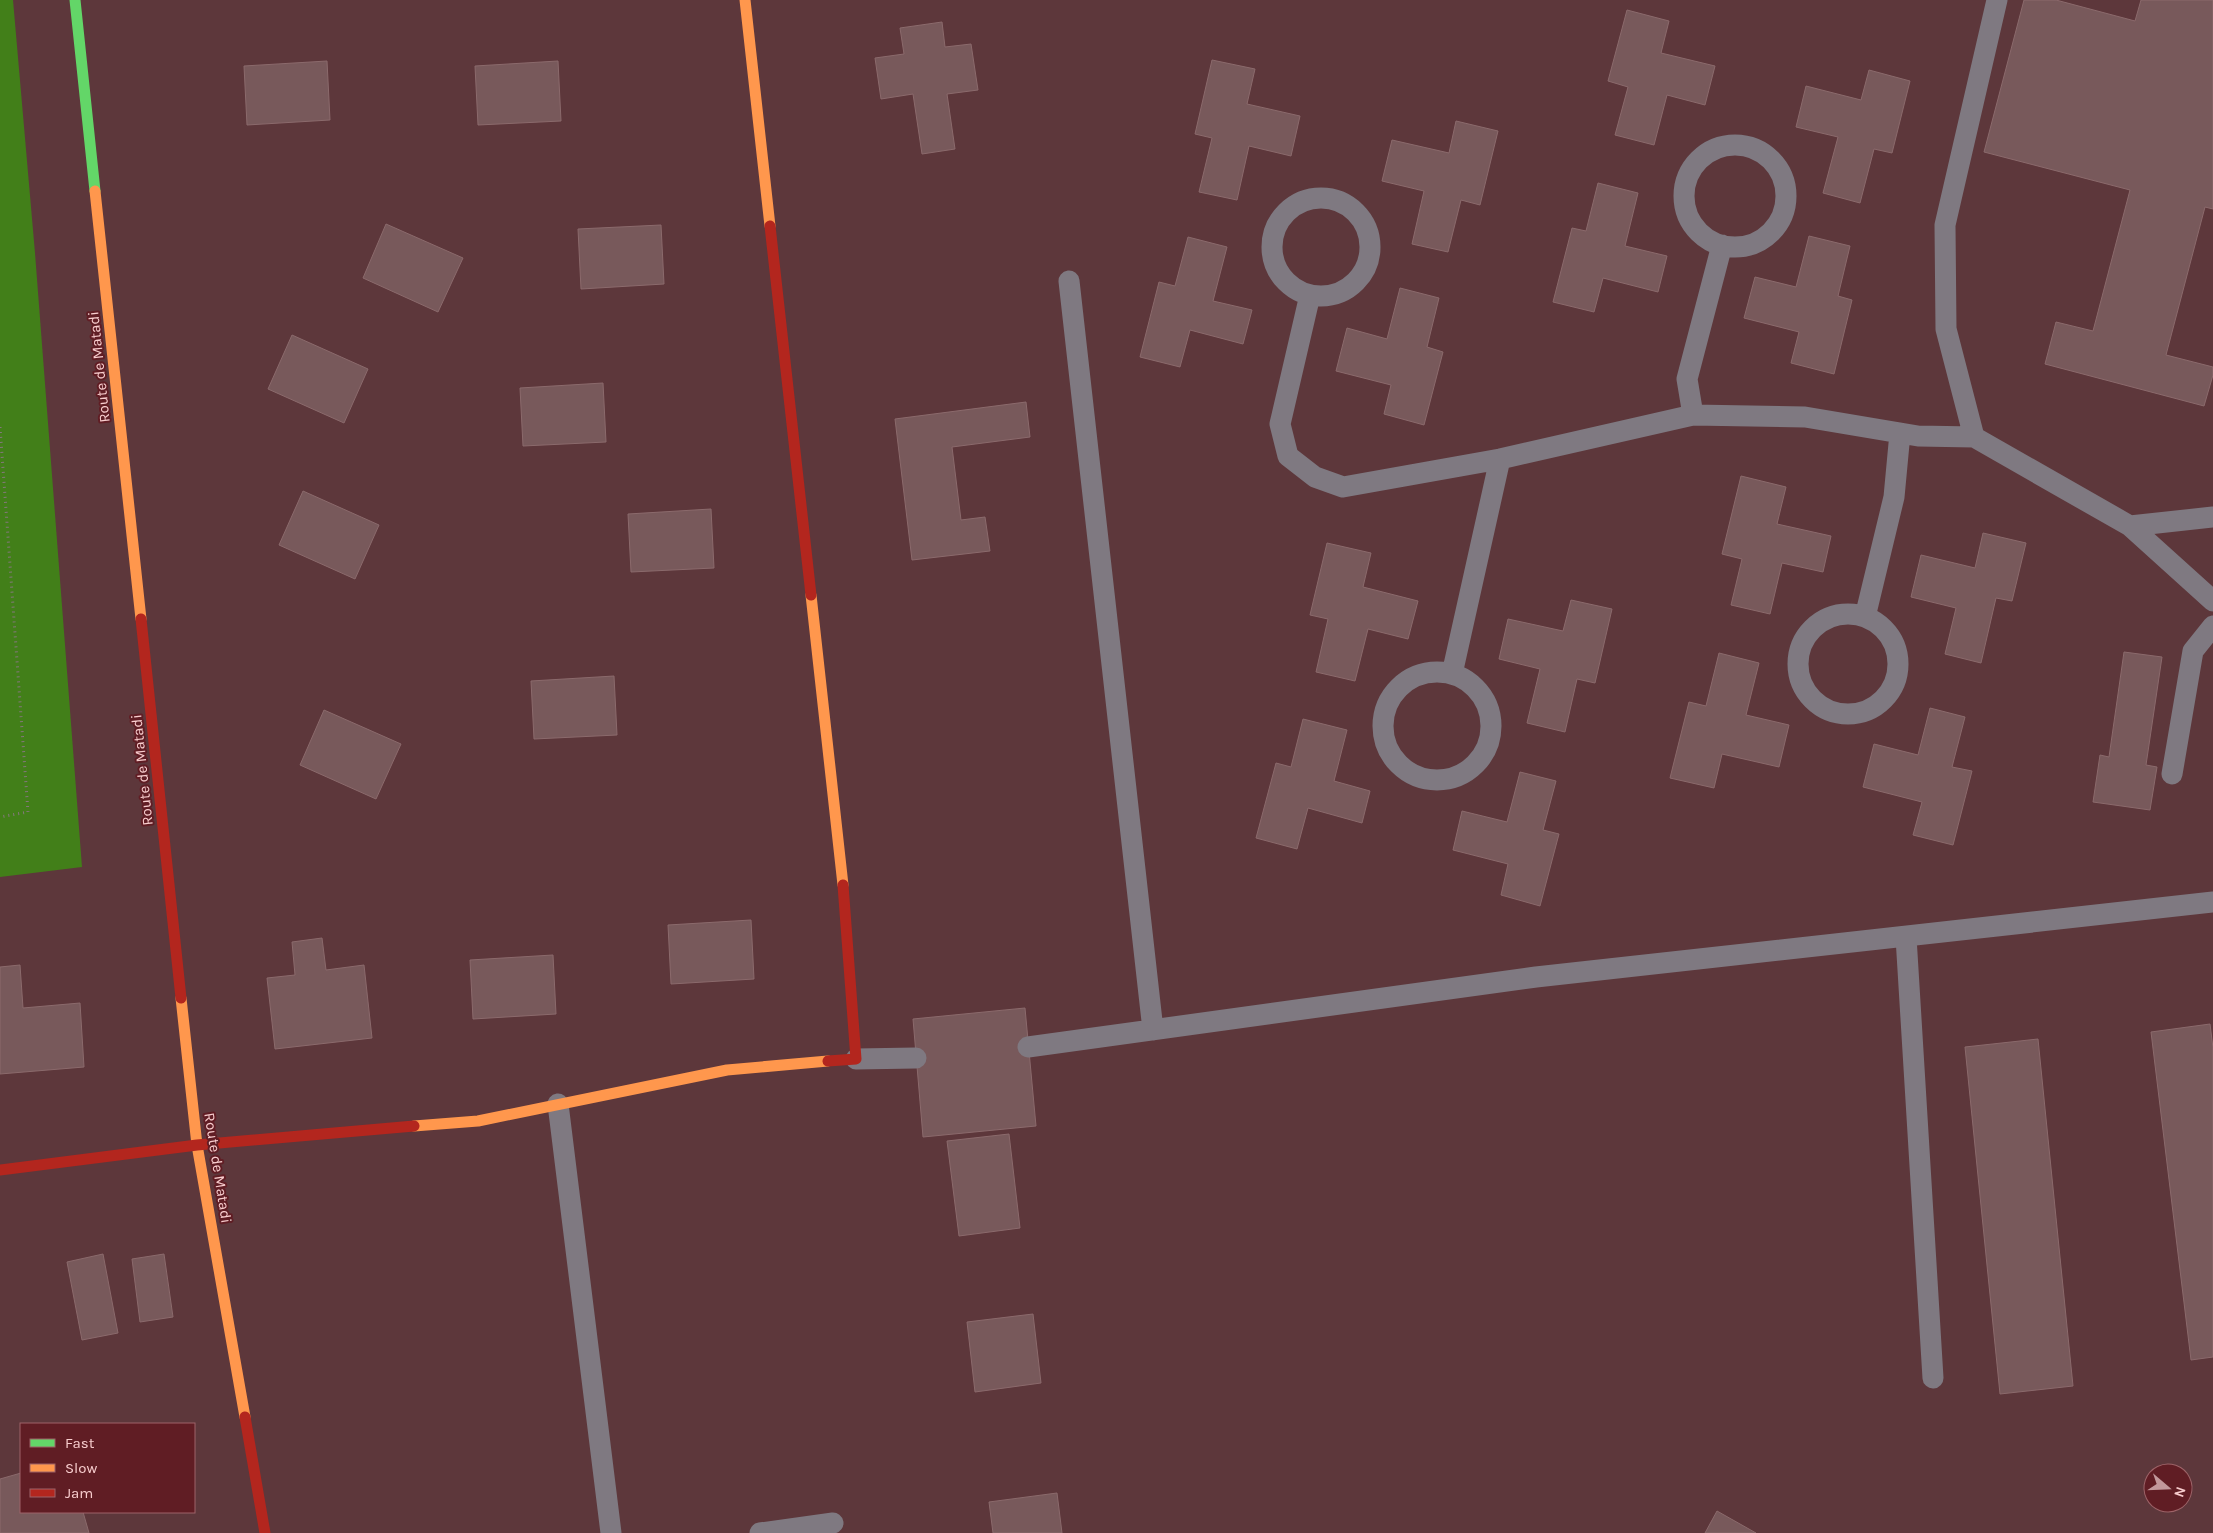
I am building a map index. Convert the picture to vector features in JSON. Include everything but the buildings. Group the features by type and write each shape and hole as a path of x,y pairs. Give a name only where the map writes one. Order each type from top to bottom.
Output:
{"street":[{"name":"Route de Matadi","path":"75,0 197,1145 265,1533"},
{"path":"0,1170 197,1145 478,1121 727,1070 856,1059 844,891 745,0"}],"lane":[{"path":"1974,437 1946,329 1945,225 1996,0"},
{"path":"1732,144 1748,146 1764,153 1776,166 1784,180 1787,197 1783,214 1775,229 1762,240 1747,246 1730,248 1722,245 1700,235 1690,221 1684,205 1684,188 1690,171 1700,158 1715,149 1732,144"},
{"path":"1315,199 1338,201 1352,209 1362,221 1368,235 1370,252 1365,268 1356,282 1342,291 1326,296 1310,295 1294,289 1282,278 1273,255 1274,231 1282,217 1293,206 1315,199"},
{"path":"1693,415 1688,379 1722,245"},
{"path":"1069,281 1153,1030"},
{"path":"1310,295 1280,424 1288,456 1315,477 1343,487 1500,459 1693,415 1805,416 1918,436 1974,437 2130,526 2213,601"},
{"path":"1864,617 1894,497 1900,433"},
{"path":"1452,674 1500,459"},
{"path":"2130,526 2213,517"},
{"path":"1848,614 1864,617 1879,625 1890,638 1896,654 1897,670 1893,686 1884,699 1863,711 1839,714 1824,709 1811,698 1802,685 1798,669 1799,652 1806,637 1817,624 1832,617 1848,614"},
{"path":"2172,774 2193,652 2213,626"},
{"path":"1434,672 1452,674 1467,681 1480,694 1488,709 1491,726 1490,736 1488,745 1479,760 1465,773 1449,780 1430,781 1413,776 1398,765 1388,750 1383,733 1384,715 1390,699 1402,685 1416,676 1434,672"},
{"path":"1028,1047 1536,977 2213,902"},
{"path":"1906,937 1933,1378"},
{"path":"856,1059 916,1058"},
{"path":"558,1104 610,1533"},
{"path":"760,1533 833,1523"}],"path":[{"path":"0,427 28,812 0,817"}],"green space":[{"path":"0,0 13,0 35,253 82,867 0,877"}],"traffic: fast":[{"path":"75,0 95,191"}],"traffic: slow":[{"path":"745,0 770,226"},
{"path":"95,191 141,619"},
{"path":"811,595 843,885"},
{"path":"181,998 197,1145 245,1417"},
{"path":"414,1126 478,1121 727,1070 828,1061"}],"traffic: jam":[{"path":"770,226 811,595"},
{"path":"141,619 181,998"},
{"path":"828,1061 856,1059 843,885"},
{"path":"0,1170 197,1145 414,1126"},
{"path":"245,1417 265,1533"}]}
